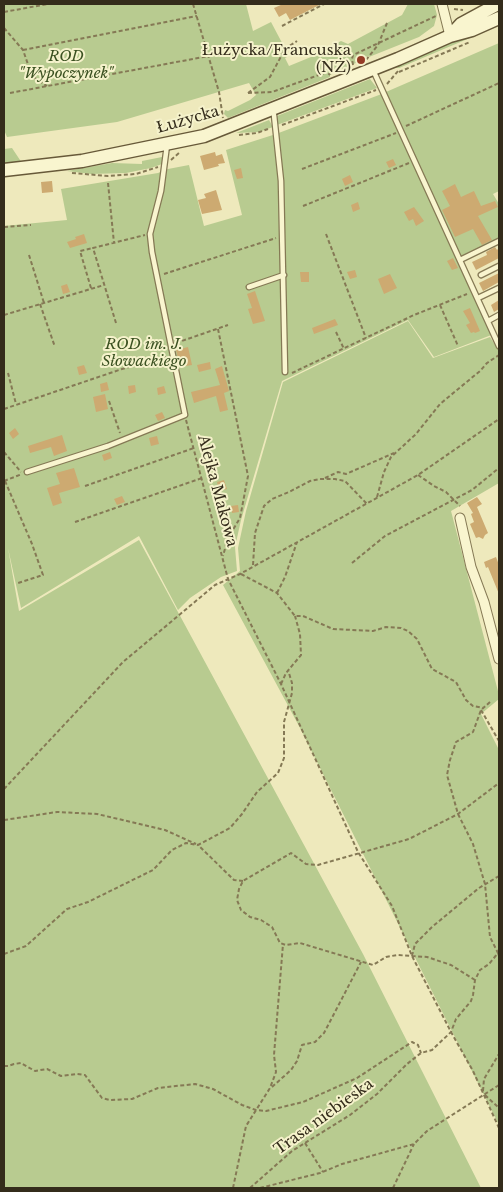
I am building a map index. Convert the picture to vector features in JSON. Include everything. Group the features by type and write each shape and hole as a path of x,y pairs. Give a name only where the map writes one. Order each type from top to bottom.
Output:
{"main road":[{"name":"Łużycka","path":"450,36 461,24 498,4"},
{"name":"Łużycka","path":"4,170 82,161 229,131 369,64 472,30 499,18"}],"street":[{"path":"442,4 450,36"},
{"path":"460,518 471,567 484,602 499,658"}],"lane":[{"path":"369,64 499,343"},
{"path":"274,115 281,180 285,372"},
{"path":"25,473 122,440 185,415 150,234 161,191 167,144"},
{"path":"460,260 499,241"},
{"path":"481,275 499,266"},
{"path":"249,287 284,276"},
{"path":"478,298 499,288"},
{"path":"488,321 499,315"}],"path":[{"path":"4,12 48,4"},
{"path":"193,4 229,131 257,133 378,89"},
{"path":"282,26 324,4"},
{"path":"353,65 353,55 438,15"},
{"path":"23,50 197,16"},
{"path":"369,64 387,23"},
{"path":"4,28 23,50 32,76 47,86"},
{"path":"387,84 398,72 476,40"},
{"path":"297,41 285,49 270,77 248,93 272,92 327,72 330,75"},
{"path":"10,93 209,56"},
{"path":"302,169 400,130 499,83"},
{"path":"66,172 80,175 108,176 136,174 164,165 181,150"},
{"path":"303,206 415,161"},
{"path":"108,183 114,243"},
{"path":"4,227 31,225"},
{"path":"91,289 80,251 150,234"},
{"path":"326,234 366,338"},
{"path":"157,277 283,235"},
{"path":"93,248 116,323"},
{"path":"29,255 44,303"},
{"path":"4,315 104,284"},
{"path":"285,372 286,376 414,315 475,291"},
{"path":"40,304 55,347"},
{"path":"440,305 458,346"},
{"path":"174,344 228,326"},
{"path":"218,329 248,476 240,518 224,546 223,559"},
{"path":"336,332 344,349"},
{"path":"377,498 384,472 391,457 416,434 440,404 480,372 487,363 499,355"},
{"path":"4,409 122,368 173,356"},
{"path":"8,373 16,404"},
{"path":"109,401 122,440"},
{"name":"Alejka Makowa","path":"185,415 228,579 281,684 358,852 392,906 412,956 451,1032 474,1071 499,1128"},
{"path":"4,789 123,662 215,585 240,574 418,475 499,419"},
{"path":"85,486 194,448"},
{"path":"4,452 25,473 4,481 32,544 43,576 18,583"},
{"path":"253,566 255,533 264,506 272,499 302,484 322,479 338,472 346,474 352,472 396,452"},
{"path":"352,563 385,536 472,490 499,468"},
{"path":"418,475 446,492 460,506"},
{"path":"75,522 202,478"},
{"path":"322,479 345,481 367,504"},
{"path":"277,593 285,577 297,542"},
{"path":"240,574 277,593 295,616 300,634 301,655 288,670 281,684"},
{"path":"295,616 303,616 333,629 373,630 386,627 401,628 408,631 417,638 432,669 456,682 466,700 473,706 482,709 499,741"},
{"path":"4,954 26,946 67,909 88,902 153,870 172,850 186,843 198,845 230,828 257,792 278,773 284,758 284,722 292,693 292,683 288,670"},
{"path":"490,702 482,709 473,732 456,742 447,775 458,814 473,844 485,884 484,892 490,937 499,952 499,956"},
{"path":"475,980 451,965 427,957 397,955 386,957 372,965 352,957 300,943 280,943 272,927 262,920 250,917 241,910 237,900 243,881 291,853 306,864 318,865 358,852 409,839 458,814 499,783"},
{"path":"4,820 57,812 97,814 126,820 165,830 198,845 234,880 243,881"},
{"path":"412,956 415,944 432,926 485,884 499,876"},
{"path":"233,1188 246,1126 270,1088 276,1072 274,1055 283,944"},
{"path":"421,1053 432,1050 451,1032 456,1019 471,1002 474,995 475,980 480,970 489,964 499,952"},
{"path":"270,1088 291,1070 297,1061 302,1045 315,1042 324,1033 361,962"},
{"name":"Trasa niebieska","path":"4,1066 21,1063 35,1071 47,1069 61,1076 85,1075 102,1098 110,1100 132,1099 158,1088 195,1084 213,1089 242,1105 266,1111 303,1102 358,1078 412,1042 418,1045 421,1053 377,1094 350,1115 292,1151 250,1188"},
{"path":"483,1094 484,1078 499,1054"},
{"path":"393,1188 414,1144 428,1131 499,1084"},
{"path":"483,1094 499,1108"},
{"path":"305,1143 323,1172"},
{"path":"260,1188 323,1172 342,1164 414,1144"}],"green space":[{"name":"ROD \"Wypoczynek\"","path":"4,4 246,4 253,31 271,22 289,56 285,58 289,66 341,41 348,44 402,15 408,4 434,4 437,15 434,26 419,37 358,60 358,62 330,75 330,77 228,118 224,114 225,110 228,111 256,95 249,83 117,122 7,137 4,130"},
{"path":"499,23 499,26 399,68 393,67"},
{"name":"ROD im. J. Słowackiego","path":"499,43 499,191 493,194 499,204 499,239 459,260 494,334 434,357 408,320 282,381 241,520 235,547 237,571 221,577 190,598 178,610 139,536 21,608 8,548 19,611 139,540 363,954 481,1188 4,1188 4,226 67,220 61,189 158,173 189,165 204,226 242,215 226,150 276,134 379,95"},
{"path":"370,79 377,88 277,125 277,116"},
{"path":"269,120 273,127 259,132 236,133"},
{"path":"12,148 22,163 4,165 4,149"},
{"path":"162,157 162,164 126,173 91,174 67,171 112,163 142,164 142,161"},
{"path":"408,321 433,358 490,337 499,351 499,483 451,511 499,695 499,699 481,714 499,750 499,1125 299,726 223,585 240,571 238,548 246,511 283,382"}],"building":[{"path":"283,4 321,4 290,20 286,13 279,17 274,8"},
{"path":"215,152 216,156 222,154 225,163 204,170 200,156"},
{"path":"393,159 396,165 389,168 386,162"},
{"path":"241,168 243,178 237,179 234,170"},
{"path":"350,175 353,182 345,186 342,179"},
{"path":"52,181 53,192 42,193 41,182"},
{"path":"455,184 461,197 474,191 481,206 495,201 498,207 478,216 492,240 482,245 473,229 455,237 442,210 450,206 442,191"},
{"path":"216,190 222,210 202,214 198,200 206,198 204,194"},
{"path":"358,202 360,209 353,212 351,205"},
{"path":"414,207 424,221 416,226 413,219 409,221 404,212"},
{"path":"84,234 87,243 70,248 67,242"},
{"path":"495,247 497,250 499,248 499,258 476,270 472,262 487,255 486,252"},
{"path":"453,258 458,268 452,270 447,261"},
{"path":"355,270 357,277 350,279 347,272"},
{"path":"300,272 309,272 309,282 301,282"},
{"path":"499,273 499,282 483,291 479,283"},
{"path":"390,274 397,288 384,294 378,279"},
{"path":"67,284 70,292 63,294 61,286"},
{"path":"255,291 265,321 253,324 248,309 252,308 247,294"},
{"path":"499,300 499,309 494,312 491,305"},
{"path":"470,308 480,331 475,333 471,333 466,325 470,323 463,311"},
{"path":"335,319 338,325 314,334 312,328"},
{"path":"188,347 192,365 180,367 176,350"},
{"path":"210,362 211,369 199,372 197,365"},
{"path":"84,365 87,373 79,375 77,367"},
{"path":"222,366 229,391 224,393 228,410 220,412 216,396 194,403 191,392 220,385 215,369"},
{"path":"107,382 109,390 101,392 100,384"},
{"path":"135,385 136,392 129,394 128,386"},
{"path":"164,386 166,393 158,395 157,388"},
{"path":"105,394 108,409 96,412 93,397"},
{"path":"162,412 165,418 158,421 155,415"},
{"path":"15,428 19,434 13,439 9,433"},
{"path":"62,435 67,451 54,456 51,447 30,453 28,446"},
{"path":"157,436 159,444 151,446 149,438"},
{"path":"110,452 112,458 104,461 102,455"},
{"path":"74,468 80,487 59,493 62,503 53,506 47,488 60,484 56,473"},
{"path":"224,480 227,489 219,491 217,482"},
{"path":"122,496 125,502 117,505 114,499"},
{"path":"477,497 482,504 477,507 488,533 483,539 476,538 470,524 474,522 471,514 473,513 467,503"},
{"path":"238,505 239,512 232,513 231,506"},
{"path":"496,557 499,565 499,594 484,562"}],"place":[{"name":"Łużycka/Francuska (NŻ)","path":"361,60"}]}
